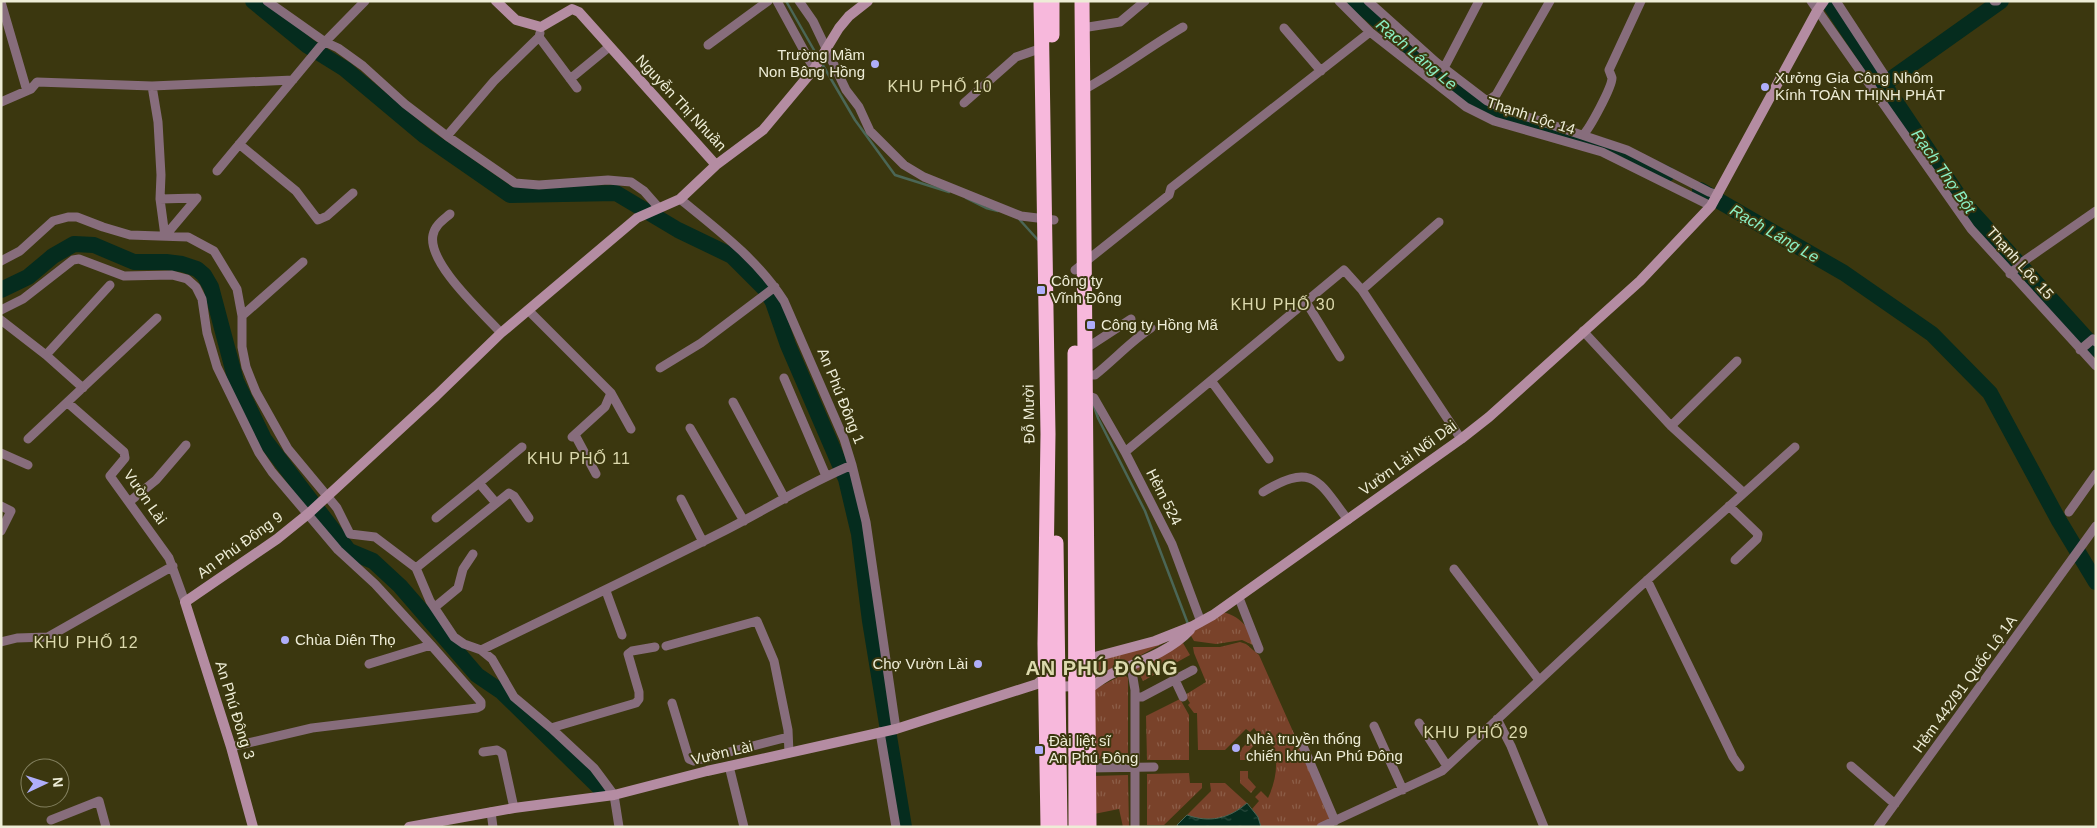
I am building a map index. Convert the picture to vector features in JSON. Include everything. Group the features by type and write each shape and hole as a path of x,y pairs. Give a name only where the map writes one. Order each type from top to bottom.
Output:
{"highway":[{"name":"Đỗ Mười","path":"1042,1 1042,48 1049,220"},
{"name":"Đỗ Mười","path":"1048,827 1049,220 1052,1"},
{"path":"1073,1 1080,266 1086,349 1080,662"},
{"path":"1082,1 1080,662 1087,768 1088,827"},
{"name":"Đỗ Mười","path":"1049,680 1060,827"},
{"path":"1076,827 1081,688"}],"street":[{"path":"267,1 322,44 338,48 363,66 404,104 515,183 539,185 608,180 631,182 644,191 657,209"},
{"path":"217,171 322,44 365,1"},
{"path":"496,1 516,20 540,32 577,88"},
{"path":"708,44 768,1"},
{"path":"776,1 815,67"},
{"path":"799,1 812,21 825,53 846,90 860,108 870,131 904,165 924,176 1021,216 1049,220"},
{"name":"Nguyễn Thị Nhuần","path":"540,32 574,5 609,47 716,165 764,130 815,67 839,28 868,1"},
{"path":"1082,28 1120,22 1145,1"},
{"name":"Thạnh Lộc 14","path":"1339,1 1370,32 1466,107 1494,121 1602,152 1711,206"},
{"name":"Thạnh Lộc 14","path":"1368,1 1436,62 1487,101 1504,109 1627,150 1717,196"},
{"path":"1444,68 1479,1"},
{"name":"Thạnh Lộc 14","path":"1487,101 1496,96 1550,1"},
{"path":"1583,135 1594,119 1612,79 1609,70 1641,1"},
{"path":"1836,1 1885,76"},
{"path":"1,2 27,91"},
{"name":"Vườn Lài Nối Dài","path":"1080,662 1155,641 1197,624 1239,598 1489,417 1640,281 1711,206 1818,5"},
{"name":"Thạnh Lộc 15","path":"1818,5 1971,230 2082,347 2096,366"},
{"path":"1083,90 1104,79 1145,50 1183,27"},
{"path":"1284,28 1321,71"},
{"path":"447,136 494,81 540,32"},
{"path":"1080,266 1169,195 1171,188 1370,32"},
{"path":"570,80 609,47"},
{"path":"964,103 1016,57 1042,48"},
{"path":"1424,74 1436,62"},
{"path":"1,102 27,91 38,82 152,86 292,80"},
{"path":"152,86 158,130 161,175 160,199 165,236"},
{"path":"239,144 296,191 318,220 327,216 353,193"},
{"path":"680,199 716,165"},
{"path":"160,199 197,198 165,236"},
{"name":"An Phú Đông 9","path":"185,602 277,539 310,512 501,333 637,218 680,199"},
{"name":"An Phú Đông 1","path":"680,199 744,252 772,289 784,301 844,439 848,466 866,522 888,730 896,827"},
{"path":"2012,272 2024,261 2096,211"},
{"path":"450,214 436,226 433,236 438,259 445,272 501,333"},
{"path":"1,262 20,251 53,222 68,217 77,217 102,228 130,236 188,237 214,251 237,289 242,316 242,347 246,367 256,392 288,449 326,498 337,508 350,534 375,537 416,568 430,602 454,637 464,644 481,650 492,659 514,697 594,768 614,795 619,827"},
{"path":"1362,290 1439,222"},
{"path":"1,310 23,299 72,260 79,259 124,276 172,275 187,279 196,286 202,299 207,333 217,367 246,429 272,472 310,512 338,550 375,584 481,702 481,706 312,728 232,746"},
{"path":"242,316 303,262"},
{"path":"1126,452 1344,270 1362,290 1461,439"},
{"path":"46,355 110,284"},
{"path":"660,368 701,343 772,289"},
{"path":"1306,302 1340,357"},
{"path":"528,310 611,393 631,429"},
{"path":"28,439 157,318"},
{"path":"1086,349 1131,319"},
{"path":"1,320 46,355 83,388"},
{"path":"1086,375 1095,376 1123,353 1134,338 1151,328"},
{"path":"1583,331 1671,426 1744,493"},
{"path":"2082,347 2094,341"},
{"path":"1671,426 1737,361"},
{"path":"784,378 829,474"},
{"path":"1212,382 1269,459"},
{"path":"596,474 574,436 605,407 611,393"},
{"name":"Hẻm 524","path":"1086,395 1094,398 1126,452 1172,544 1197,624"},
{"path":"733,402 784,499"},
{"name":"Vườn Lài","path":"68,403 124,452 125,458 110,475 169,558 185,602"},
{"path":"690,428 744,521"},
{"path":"129,502 156,480 186,445"},
{"path":"1321,827 1430,778 1447,766 1647,580 1795,446"},
{"path":"436,518 522,447"},
{"path":"1,453 28,465"},
{"path":"481,650 606,591 744,521 829,474 848,466"},
{"path":"2069,512 2096,474"},
{"path":"1263,492 1283,480 1305,477 1316,480 1348,520"},
{"path":"480,483 496,503"},
{"path":"416,568 508,493 514,496 529,518"},
{"path":"681,499 703,542"},
{"path":"1,506 12,511 1,531"},
{"path":"1729,506 1758,534 1757,539 1735,560"},
{"name":"Hẻm 442/91 Quốc Lộ 1A","path":"1878,827 2096,526"},
{"path":"435,608 458,588 463,569 473,554"},
{"path":"1,642 17,638 48,637 172,566"},
{"path":"1454,569 1539,680"},
{"path":"1647,580 1733,758 1740,767"},
{"path":"606,591 622,635"},
{"path":"1239,598 1247,623 1259,649"},
{"name":"An Phú Đông 3","path":"185,602 232,746 253,827"},
{"path":"666,646 757,621 774,661 788,737 789,753"},
{"name":"Vườn Lài","path":"1049,680 1081,688 1131,666 1184,637 1197,624"},
{"path":"369,664 431,645"},
{"path":"551,728 636,703 639,692 628,654 632,651 655,647"},
{"name":"Vườn Lài","path":"409,827 514,808 614,795 729,766 888,730 1049,680 1080,662"},
{"path":"1131,666 1135,697 1134,767 1136,827"},
{"path":"1135,697 1142,696 1193,670"},
{"path":"1175,680 1183,696"},
{"path":"672,704 688,759 694,760 788,737"},
{"path":"1497,720 1511,746 1544,827"},
{"path":"1419,723 1447,766"},
{"path":"1374,726 1403,790"},
{"path":"1303,746 1335,821"},
{"path":"483,752 497,750 502,753 514,808"},
{"path":"729,766 744,827"},
{"path":"1850,766 1895,804"},
{"path":"1087,768 1154,767"},
{"path":"51,820 99,800 106,827"},
{"path":"491,812 493,827"}],"green space":[{"path":"1222,612 1239,619 1243,623 1250,633 1253,645 1242,640 1216,644 1194,641 1190,634"},
{"path":"1169,640 1100,677 1094,662"},
{"path":"1240,642 1246,644 1259,655 1332,819 1314,827 1261,827 1258,817 1252,809 1259,801 1255,797 1261,791 1268,798 1276,773 1276,757 1267,732 1261,739 1255,734 1257,732 1254,728 1250,732 1246,729 1225,750 1198,750 1197,713 1194,713 1188,705 1190,703 1185,695 1206,682 1193,647 1220,647"},
{"path":"1183,643 1190,655 1143,681 1136,668"},
{"path":"1124,674 1128,678 1128,754 1122,759 1093,759 1093,690"},
{"path":"1180,699 1189,715 1189,760 1147,760 1146,716"},
{"path":"1251,739 1256,743 1247,753 1247,760 1240,760 1240,750"},
{"path":"1240,771 1248,771 1248,778 1256,787 1251,793 1240,783"},
{"path":"1189,773 1190,783 1202,783 1202,788 1164,825 1147,825 1147,774"},
{"path":"1128,775 1129,827 1123,827 1119,809 1094,814 1093,776"},
{"path":"1210,783 1225,783 1247,803 1233,813 1219,818 1203,819 1187,815 1211,791"}],"water":[{"path":"1247,803 1258,817 1261,827 1178,827 1177,825 1187,815 1203,819 1219,818 1233,813"}],"waterway":[{"path":"253,1 308,46 345,69 425,136 510,195 616,193 678,230 732,256 766,290 773,302 788,345 846,479 859,534 870,621 904,827"},
{"path":"786,1 818,57"},
{"name":"Rạch Láng Le","path":"1355,1 1474,102 1505,118 1606,147 1667,174"},
{"name":"Rạch Thợ Bột","path":"1828,1 1962,201 2096,349"},
{"path":"1884,84 2001,1"},
{"path":"821,62 855,120 895,175 949,192"},
{"name":"Rạch Láng Le","path":"1700,190 1844,273 1932,334 1990,393 2058,519 2096,582"},
{"path":"966,198 986,208 998,211"},
{"path":"1019,219 1038,240"},
{"path":"1,290 28,277 53,256 74,244 94,245 134,262 166,262 182,264 197,269 204,275 211,287 236,381 264,439 349,551 373,561 400,586 477,675 502,692 600,788"},
{"path":"1094,406 1098,418 1145,511 1188,624"}],"place":[{"name":"Trường Mầm Non Bông Hồng","path":"875,64"},
{"name":"Xưởng Gia Công Nhôm Kính TOÀN THỊNH PHÁT","path":"1765,87"},
{"name":"Công ty Vĩnh Đông","path":"1041,290"},
{"name":"Công ty Hồng Mã","path":"1091,325"},
{"name":"Chùa Diên Thọ","path":"285,640"},
{"name":"Chợ Vườn Lài","path":"978,664"},
{"name":"Nhà truyền thống chiến khu An Phú Đông","path":"1236,748"},
{"name":"Đài liệt sĩ An Phú Đông","path":"1039,750"}],"district":[{"name":"KHU PHỐ 10","path":"940,86"},
{"name":"KHU PHỐ 30","path":"1283,304"},
{"name":"KHU PHỐ 11","path":"579,458"},
{"name":"KHU PHỐ 12","path":"86,642"},
{"name":"AN PHÚ ĐÔNG","path":"1102,668"},
{"name":"KHU PHỐ 29","path":"1476,732"}]}
